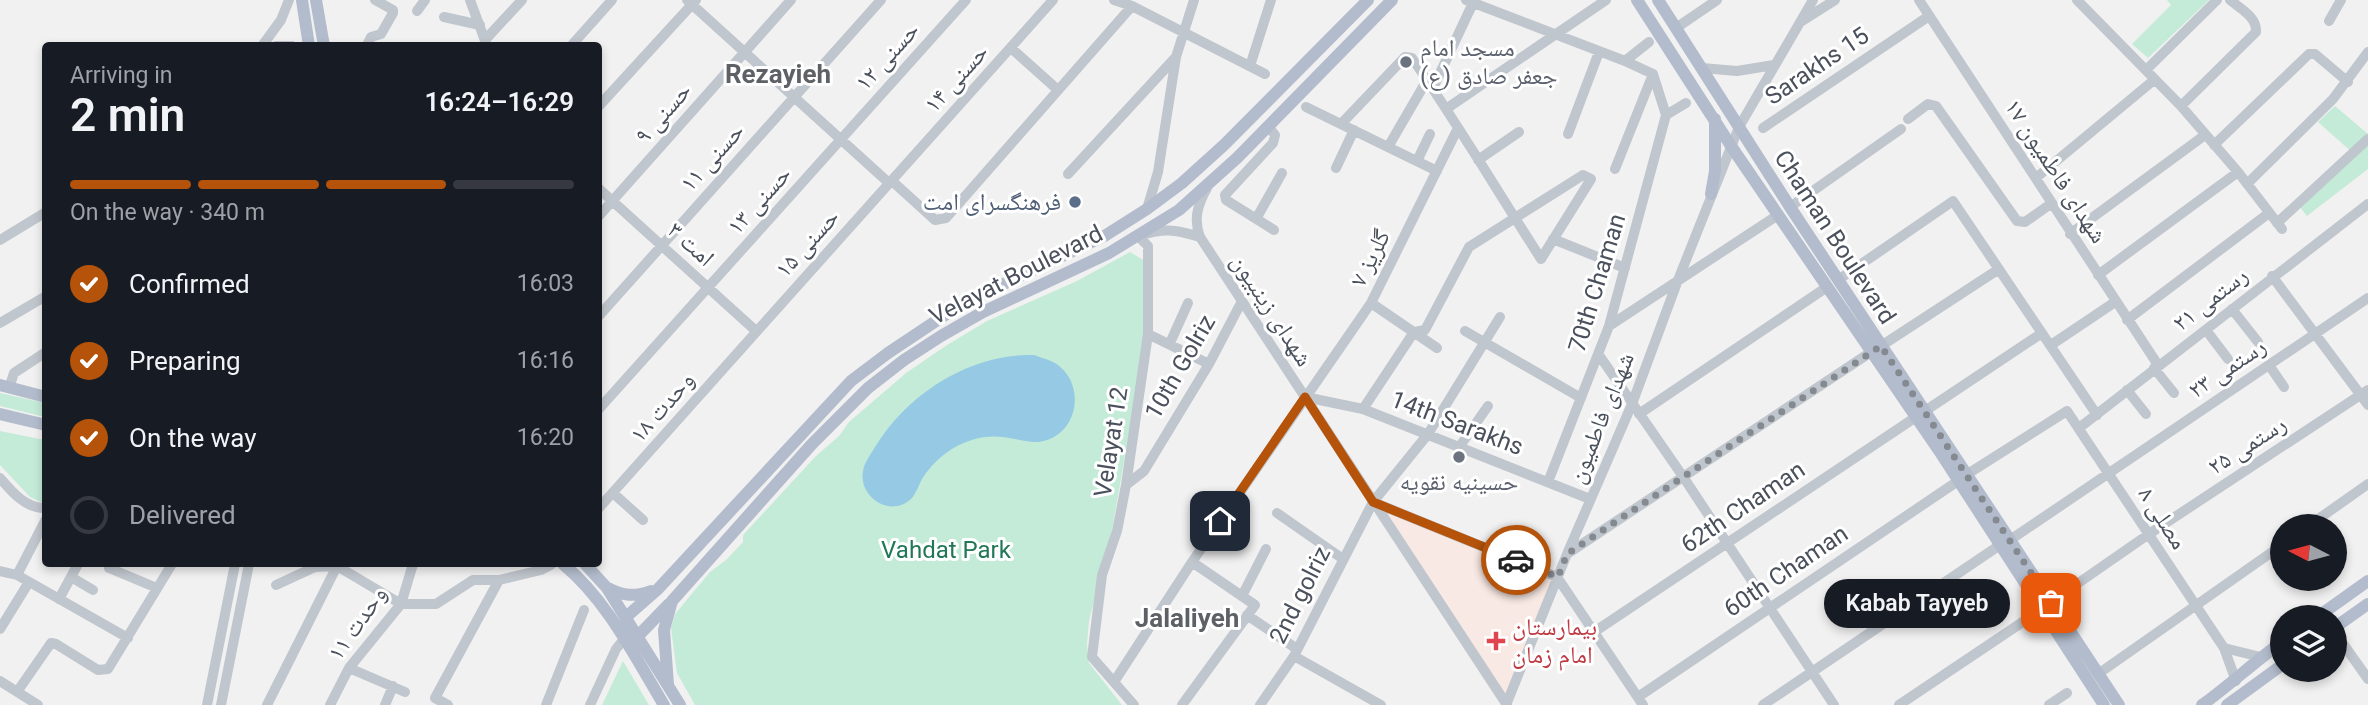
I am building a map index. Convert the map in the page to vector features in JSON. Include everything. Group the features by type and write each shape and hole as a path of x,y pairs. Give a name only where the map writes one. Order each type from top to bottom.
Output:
{"main road":[{"path":"302,0 308,42"},
{"path":"316,0 323,42"},
{"name":"Velayat Boulevard","path":"626,617 657,589 851,382 888,353 960,305 1072,253 1147,209 1182,183 1224,145 1368,0"},
{"name":"Velayat Boulevard","path":"638,636 813,444 868,388 904,360 983,312 1070,273 1179,210 1268,126 1392,0"},
{"path":"1637,0 1715,119 1715,171 1711,194"},
{"name":"Chaman Boulevard","path":"1658,0 1790,207 1833,284 2046,606 2101,703"},
{"name":"Chaman Boulevard","path":"1715,119 1778,215 1833,284"},
{"path":"1778,215 1790,207"},
{"path":"5,387 42,396"},
{"path":"0,414 42,424"},
{"path":"567,567 578,576 624,639 664,705"},
{"path":"588,567 607,587 680,705"},
{"path":"2334,605 2368,581"},
{"path":"607,587 629,596 657,589 659,599 672,601"},
{"path":"2347,619 2366,605 2354,591"},
{"name":"Velayat Boulevard","path":"668,685 664,630 672,601"},
{"name":"Chaman Boulevard","path":"2046,606 2119,705"},
{"path":"624,639 626,617"},
{"path":"624,639 638,636"},
{"path":"2202,705 2236,681 2270,650"},
{"path":"2227,705 2270,675"}],"street":[{"path":"265,42 281,20 289,0"},
{"path":"368,42 371,37 382,34 393,13 393,10 375,0"},
{"path":"417,11 425,0"},
{"path":"470,0 486,42"},
{"path":"487,42 522,0"},
{"path":"575,42 612,0"},
{"name":"حسنی ۹","path":"602,213 790,0"},
{"name":"حسنی ۱۱","path":"602,313 881,0"},
{"name":"حسنی ۱۲","path":"841,139 965,0"},
{"name":"حسنی ۱۴","path":"890,182 1053,0"},
{"path":"1114,0 1132,6 1265,74"},
{"path":"1147,209 1158,172 1176,57 1194,0"},
{"path":"1250,66 1271,0"},
{"path":"1446,109 1606,0"},
{"path":"1676,28 1717,0"},
{"path":"1739,127 1813,0"},
{"path":"1799,23 1835,0"},
{"name":"شهدای فاطمیون ۱۷","path":"1919,0 2037,177 2070,234 2174,393"},
{"path":"2077,0 2181,106 2280,226 2368,139"},
{"path":"2146,70 2217,0"},
{"path":"2181,106 2256,32 2253,19 2230,0"},
{"path":"2329,21 2342,0"},
{"path":"602,102 692,1 744,52 890,182 935,220 946,218 1132,6"},
{"path":"1388,147 1430,84 1477,2 1653,74 1666,115 1686,103"},
{"name":"Sarakhs 15","path":"1763,128 1930,16"},
{"path":"444,17 480,26"},
{"path":"1625,61 1649,42"},
{"path":"1011,48 1058,90"},
{"path":"1568,134 1599,52"},
{"path":"2247,184 2348,82 2368,52"},
{"path":"2214,145 2309,54 2315,54 2348,82"},
{"path":"1068,174 1176,57"},
{"path":"1341,124 1405,57 1412,58 1430,84 1514,217 1541,259 1591,178 1583,176 1514,217 1469,247 1425,330 1414,332 1363,409"},
{"path":"1702,68 1737,71 1773,65"},
{"path":"1615,169 1653,74 1663,67"},
{"path":"2037,177 2154,80"},
{"path":"1908,119 1928,104 1936,106 2017,221 2025,222 2052,204"},
{"path":"1306,107 1437,171"},
{"name":"70th Chaman","path":"1548,482 1609,326 1666,115"},
{"path":"1268,126 1275,135 1273,144 1225,195 1226,200 1274,230"},
{"name":"شهدای فاطمیون","path":"1506,705 1632,404 1739,127"},
{"name":"گلریز ۷","path":"1114,682 1192,562 1371,303 1458,128"},
{"path":"1790,207 1900,129"},
{"path":"1336,167 1354,130"},
{"path":"1478,160 1519,132"},
{"path":"1417,161 1430,134"},
{"path":"2070,234 2205,135"},
{"name":"حسنی ۱۳","path":"602,406 841,139"},
{"path":"1158,172 1165,183 1182,183"},
{"path":"2098,275 2238,172"},
{"path":"1256,219 1282,173"},
{"name":"حسنی ۱۵","path":"756,331 890,182"},
{"path":"1200,237 1195,225 1209,182"},
{"name":"امت ۳","path":"602,191 756,331"},
{"path":"1640,414 1953,201 2097,415"},
{"name":"رستمی ۲۱","path":"2079,428 2368,204"},
{"path":"2127,320 2269,213"},
{"path":"0,240 42,214"},
{"path":"1609,326 1778,215"},
{"path":"1138,236 1158,229 1174,229 1200,237"},
{"name":"Velayat 12","path":"1114,682 1092,657 1102,575 1117,531 1126,485 1148,334 1148,246 1138,236"},
{"name":"شهدای زینبیون","path":"1200,237 1506,705"},
{"path":"1553,239 1625,268"},
{"path":"1567,554 1999,269"},
{"path":"2272,276 2366,396"},
{"path":"0,323 42,298"},
{"name":"رستمی ۲۳","path":"1763,705 2368,298"},
{"name":"10th Golriz","path":"1126,485 1144,471 1209,364 1242,301"},
{"path":"2051,345 2115,302"},
{"path":"1170,343 1188,303"},
{"path":"1371,303 1437,348"},
{"path":"2232,309 2258,342"},
{"name":"2nd golriz","path":"1260,705 1295,652 1373,502 1428,434 1500,317"},
{"path":"2206,330 2228,359"},
{"name":"وحدت ۱۸","path":"602,505 756,331"},
{"path":"1465,331 1581,398"},
{"name":"62th Chaman","path":"1594,632 2042,333"},
{"path":"1148,334 1209,364"},
{"path":"5,387 14,373 42,355"},
{"path":"1599,355 1834,705"},
{"path":"2269,365 2284,387"},
{"path":"2127,390 2146,414"},
{"name":"رستمی ۲۵","path":"1899,705 2149,534 2366,396"},
{"name":"14th Sarakhs","path":"1305,397 1363,409 1590,499"},
{"path":"1460,446 1489,406"},
{"name":"مصلی ۸","path":"2067,411 2224,648 2236,681"},
{"name":"60th Chaman","path":"1640,701 1768,608 2067,411"},
{"path":"0,478 22,501 42,509"},
{"path":"2326,514 2368,484"},
{"path":"613,493 643,520"},
{"path":"1373,502 1558,577 1640,701"},
{"path":"1277,513 1343,559"},
{"path":"17,575 42,528"},
{"path":"1242,596 1266,549"},
{"path":"2098,674 2270,553"},
{"path":"1182,705 1255,605 1192,562"},
{"path":"59,599 76,567"},
{"path":"17,692 51,643 97,670 108,669 170,567"},
{"path":"207,705 234,567"},
{"path":"221,705 247,567"},
{"path":"276,585 314,567"},
{"path":"269,701 336,567"},
{"path":"339,567 401,604 436,604 472,580 499,580 546,567"},
{"name":"وحدت ۱۱","path":"330,705 349,668 401,604 412,567"},
{"path":"108,568 157,589"},
{"path":"0,571 17,575 128,638"},
{"path":"71,577 93,590"},
{"path":"448,705 435,698 499,580"},
{"path":"0,629 29,582"},
{"path":"546,705 584,610"},
{"path":"1247,615 1295,652 1381,705"},
{"path":"590,705 616,649 624,639"},
{"path":"2224,648 2260,657"},
{"path":"2347,648 2368,678"},
{"path":"349,668 405,692"},
{"path":"0,681 38,705"},
{"path":"1114,682 1133,705"},
{"path":"385,705 393,687"},
{"path":"2049,705 2067,693"}],"shaded area":[{"name":"بیمارستان امام زمان","path":"1373,506 1554,577 1505,704"}],"green space":[{"path":"2167,0 2209,0 2148,58 2132,44 2171,5"},
{"path":"2335,106 2368,134 2368,169 2307,216 2299,206 2354,154 2318,122"},
{"name":"Vahdat Park","path":"1130,252 1145,261 1143,355 1111,535 1089,621 1087,644 1089,663 1122,705 695,705 677,673 671,628 675,614 710,572 743,542 743,535 816,456 839,436 849,422 906,373 947,345 987,321 1077,281"},
{"path":"0,393 42,402 42,416 0,406"},
{"path":"0,431 42,439 42,503 30,497 0,465"},
{"path":"623,661 649,705 602,705"}],"water":[{"path":"1034,355 1058,365 1071,382 1075,402 1069,422 1063,430 1041,442 1003,437 967,441 937,460 912,498 904,504 886,506 871,497 863,480 866,462 888,428 922,394 964,369 1010,356"}],"way so far":[{"path":"1516,560 1558,577 1567,554 1881,346 2051,603"}],"place":[{"name":"مسجد امام جعفر صادق (ع)","path":"1406,62"},
{"name":"فرهنگسرای امت","path":"1075,202"},
{"name":"حسینیه نقویه","path":"1459,457"},
{"name":"Kabab Tayyeb","path":"2051,603"},
{"name":"بیمارستان امام زمان","path":"1496,641"}],"district":[{"name":"Rezayieh","path":"778,74"},
{"name":"Jalaliyeh","path":"1187,618"}],"route":[{"path":"1220,521 1305,397 1373,502 1516,560"}]}
